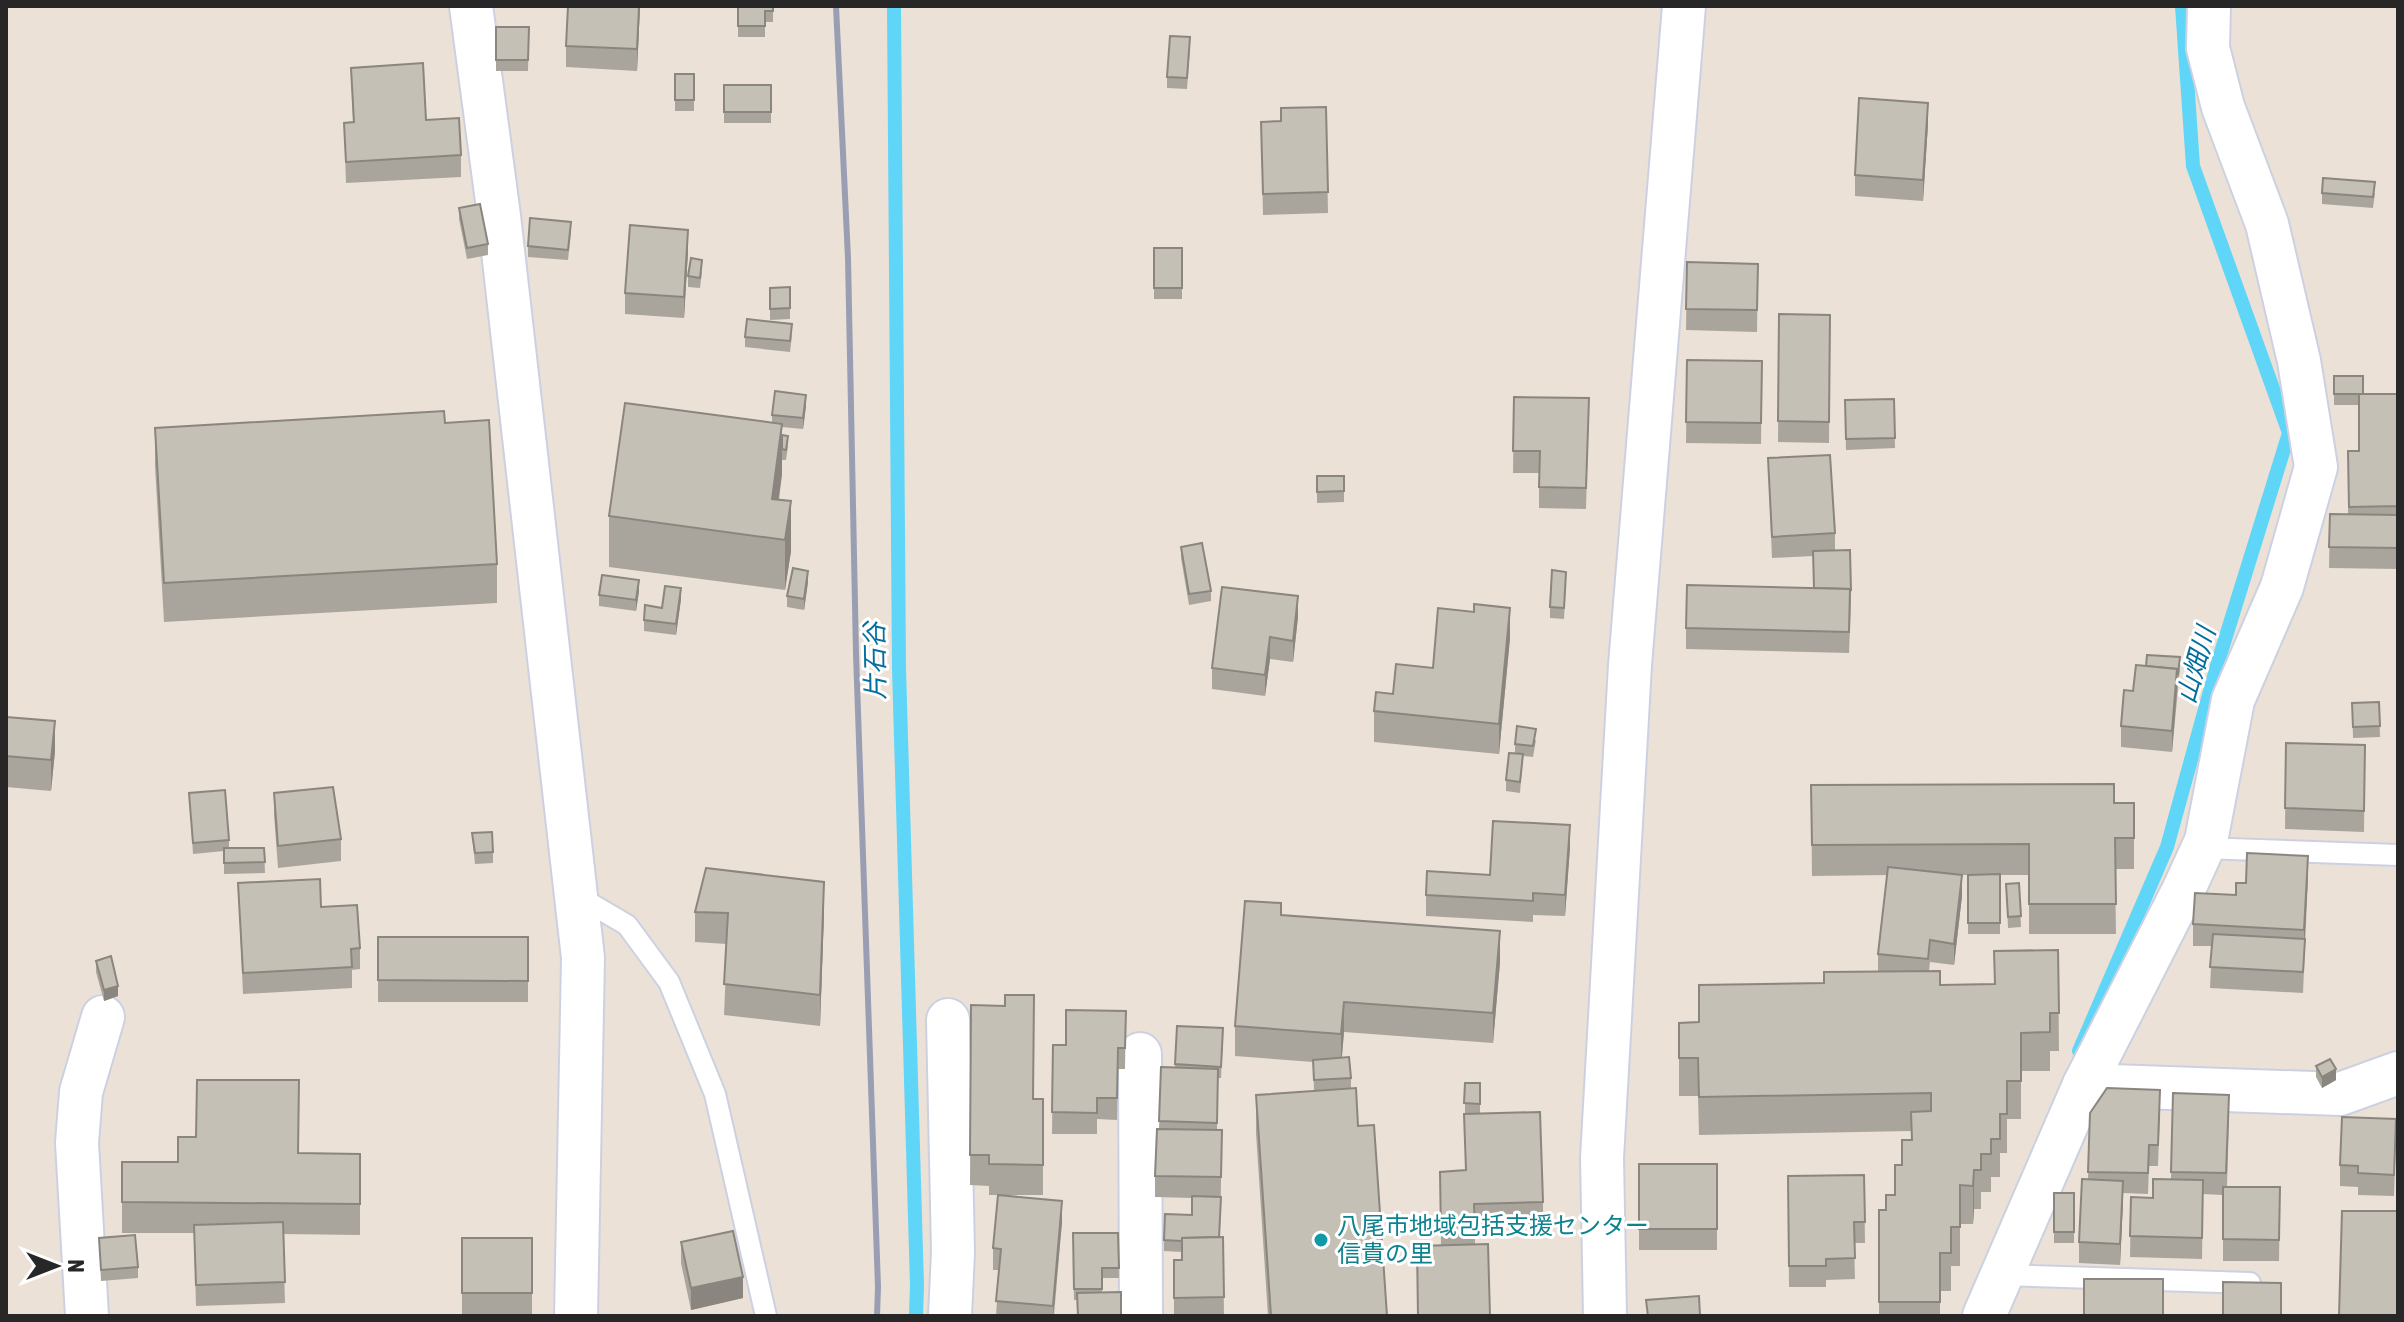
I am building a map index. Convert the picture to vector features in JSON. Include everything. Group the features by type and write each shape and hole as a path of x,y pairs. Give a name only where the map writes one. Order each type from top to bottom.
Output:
{"street":[{"path":"471,6 499,216 583,958 576,1316"},
{"path":"1605,1316 1602,1158 1630,665 1684,6"},
{"path":"1984,1316 2084,1085 2206,841 2233,700 2282,587 2316,467 2299,361 2267,224 2223,107 2208,48 2209,6"},
{"path":"87,1316 77,1143 81,1092 103,1017"},
{"path":"948,1020 953,1252 950,1316"},
{"path":"1140,1054 1141,1316"},
{"path":"2084,1085 2340,1094 2398,1073"}],"lane":[{"path":"2202,848 2398,855"},
{"path":"576,895 627,925 669,982 715,1094 766,1316"},
{"path":"2002,1275 2250,1283"}],"building":[{"path":"568,6 639,6 637,49 566,46"},
{"path":"738,6 773,6 773,11 765,11 765,26 738,26"},
{"path":"496,27 529,27 528,60 496,60"},
{"path":"1170,36 1190,37 1187,78 1167,77"},
{"path":"423,63 426,120 459,118 461,155 346,162 344,123 354,122 351,68"},
{"path":"675,74 694,74 694,100 675,100"},
{"path":"724,85 771,85 771,112 724,112"},
{"path":"1859,98 1928,103 1923,180 1855,175"},
{"path":"1326,107 1328,192 1263,194 1261,122 1281,121 1281,108"},
{"path":"2323,178 2375,182 2373,197 2322,193"},
{"path":"480,204 488,244 467,248 459,208"},
{"path":"530,218 571,222 568,250 528,246"},
{"path":"630,225 688,230 684,297 625,293"},
{"path":"1154,248 1182,248 1182,288 1154,288"},
{"path":"691,258 702,260 700,278 688,276"},
{"path":"1687,262 1758,264 1757,310 1686,309"},
{"path":"790,287 790,308 770,309 770,288"},
{"path":"1779,314 1830,315 1829,422 1778,421"},
{"path":"747,319 792,324 790,341 745,337"},
{"path":"1687,360 1762,361 1761,423 1686,422"},
{"path":"2334,376 2363,376 2363,394 2334,394"},
{"path":"775,391 806,395 803,418 772,415"},
{"path":"2359,394 2398,394 2398,506 2349,507 2348,451 2359,451"},
{"path":"1514,397 1589,398 1586,488 1539,487 1540,451 1513,451"},
{"path":"1894,399 1895,438 1846,439 1845,400"},
{"path":"625,403 782,424 772,499 791,501 785,540 609,516"},
{"path":"444,411 445,423 489,420 497,564 164,583 155,428"},
{"path":"782,435 788,436 786,450 782,449"},
{"path":"1830,455 1835,533 1772,537 1768,458"},
{"path":"1317,476 1344,476 1344,491 1317,492"},
{"path":"2330,514 2398,515 2398,548 2329,547"},
{"path":"1202,543 1211,591 1189,594 1181,547"},
{"path":"1850,550 1851,591 1814,588 1813,551"},
{"path":"793,568 808,571 804,599 787,596"},
{"path":"1552,570 1566,572 1564,608 1550,607"},
{"path":"602,575 639,580 636,600 599,595"},
{"path":"1687,585 1850,589 1849,632 1686,628"},
{"path":"665,586 681,588 676,624 644,620 645,605 662,608"},
{"path":"1222,587 1298,596 1293,641 1270,637 1265,675 1212,668"},
{"path":"1474,604 1510,608 1499,724 1374,711 1376,692 1393,694 1396,664 1433,668 1438,608 1474,612"},
{"path":"2147,655 2180,657 2178,674 2177,669 2146,666"},
{"path":"2136,665 2177,669 2172,731 2121,726 2124,690 2133,691"},
{"path":"2379,702 2380,726 2353,727 2352,703"},
{"path":"6,717 55,721 51,760 6,756"},
{"path":"1517,726 1536,729 1533,746 1515,744"},
{"path":"2286,743 2365,745 2364,811 2285,808"},
{"path":"1509,753 1523,754 1520,782 1506,780"},
{"path":"2114,784 2114,803 2134,803 2134,838 2115,838 2116,904 2029,904 2029,844 1812,845 1811,785"},
{"path":"333,787 341,839 278,846 274,793"},
{"path":"225,790 229,840 193,843 189,793"},
{"path":"1493,821 1570,825 1565,895 1533,893 1533,901 1426,895 1427,871 1490,875"},
{"path":"492,832 493,852 475,853 472,833"},
{"path":"224,848 264,848 265,862 224,863"},
{"path":"2247,853 2308,856 2304,930 2193,924 2195,893 2236,895 2236,883 2246,883"},
{"path":"1888,867 1962,875 1954,944 1930,940 1928,959 1878,954"},
{"path":"706,868 824,882 820,995 724,984 728,913 695,912"},
{"path":"2000,874 2000,923 1968,923 1968,875"},
{"path":"320,879 321,907 357,905 360,948 351,949 352,967 243,973 238,883"},
{"path":"2019,883 2021,916 2008,917 2006,884"},
{"path":"1245,901 1281,903 1281,915 1500,931 1493,1013 1344,1002 1341,1034 1235,1026"},
{"path":"2213,934 2305,939 2303,972 2210,967"},
{"path":"378,937 528,937 528,981 378,980"},
{"path":"2058,950 2059,1013 2050,1013 2050,1032 2021,1033 2021,1081 2007,1081 2007,1114 2000,1114 2000,1139 1991,1139 1991,1154 1981,1154 1981,1170 1974,1170 1973,1186 1960,1185 1960,1227 1951,1227 1951,1253 1940,1253 1940,1302 1879,1302 1879,1210 1886,1210 1886,1195 1895,1195 1895,1165 1902,1165 1902,1140 1912,1140 1911,1112 1931,1111 1931,1093 1699,1097 1698,1058 1679,1058 1679,1023 1699,1022 1699,985 1824,983 1824,972 1940,971 1940,985 1995,984 1994,951"},
{"path":"111,956 118,986 104,990 96,961"},
{"path":"1005,995 1034,995 1033,1099 1043,1099 1043,1165 989,1164 989,1155 970,1155 971,1005 1005,1006"},
{"path":"1066,1010 1126,1011 1125,1048 1118,1048 1117,1098 1097,1098 1097,1113 1052,1112 1053,1045 1066,1045"},
{"path":"1177,1026 1223,1028 1221,1067 1175,1064"},
{"path":"1349,1057 1351,1078 1314,1080 1313,1060"},
{"path":"2330,1059 2336,1069 2322,1077 2316,1066"},
{"path":"1161,1067 1218,1069 1217,1123 1159,1121"},
{"path":"197,1080 299,1080 298,1153 360,1154 360,1204 122,1202 122,1162 178,1162 178,1137 196,1137"},
{"path":"1465,1083 1480,1083 1480,1104 1464,1103"},
{"name":"八尾市地域包括支援センター 信貴の里","path":"1356,1088 1358,1126 1374,1125 1387,1316 1271,1316 1256,1095"},
{"path":"2107,1088 2160,1090 2158,1145 2149,1145 2148,1173 2088,1172 2090,1113"},
{"path":"2173,1093 2229,1095 2226,1173 2171,1172"},
{"path":"1540,1112 1543,1202 1474,1204 1475,1234 1441,1235 1440,1172 1466,1170 1464,1114"},
{"path":"2342,1117 2396,1119 2394,1175 2358,1173 2358,1166 2340,1165"},
{"path":"1157,1129 1222,1130 1221,1177 1155,1176"},
{"path":"1639,1164 1717,1164 1717,1229 1639,1229"},
{"path":"1864,1175 1865,1222 1854,1222 1855,1258 1826,1259 1826,1266 1789,1266 1788,1176"},
{"path":"2082,1179 2123,1181 2120,1244 2079,1242"},
{"path":"2153,1179 2203,1180 2202,1238 2130,1236 2131,1197 2153,1198"},
{"path":"2223,1187 2280,1187 2279,1240 2223,1239"},
{"path":"2054,1193 2074,1193 2074,1232 2054,1232"},
{"path":"998,1195 1062,1201 1053,1306 996,1301 1001,1249 993,1248"},
{"path":"1192,1196 1221,1197 1219,1237 1164,1240 1165,1214 1192,1215"},
{"path":"2342,1211 2398,1211 2398,1316 2339,1316"},
{"path":"283,1222 285,1282 196,1285 194,1225"},
{"path":"733,1231 743,1277 691,1288 681,1242"},
{"path":"1073,1233 1118,1233 1119,1268 1102,1268 1102,1289 1074,1289"},
{"path":"135,1235 138,1267 101,1270 99,1238"},
{"path":"1223,1237 1224,1297 1174,1298 1174,1260 1182,1260 1182,1238"},
{"path":"462,1238 532,1238 532,1293 462,1293"},
{"path":"1488,1244 1490,1316 1418,1316 1417,1246"},
{"path":"2084,1279 2163,1279 2163,1316 2084,1316"},
{"path":"2223,1282 2281,1283 2281,1316 2223,1316"},
{"path":"1121,1292 1121,1316 1078,1316 1077,1293"},
{"path":"1699,1296 1700,1316 1648,1316 1646,1300"}],"waterway":[{"name":"片石谷","path":"894,6 899,669 916,1316"},
{"name":"山畑川","path":"2079,1051 2167,847 2218,662 2289,433 2193,166 2182,6"}],"railway":[{"path":"836,6 848,258 856,654 877,1316"}],"place":[{"name":"八尾市地域包括支援センター 信貴の里","path":"1321,1240"}]}
